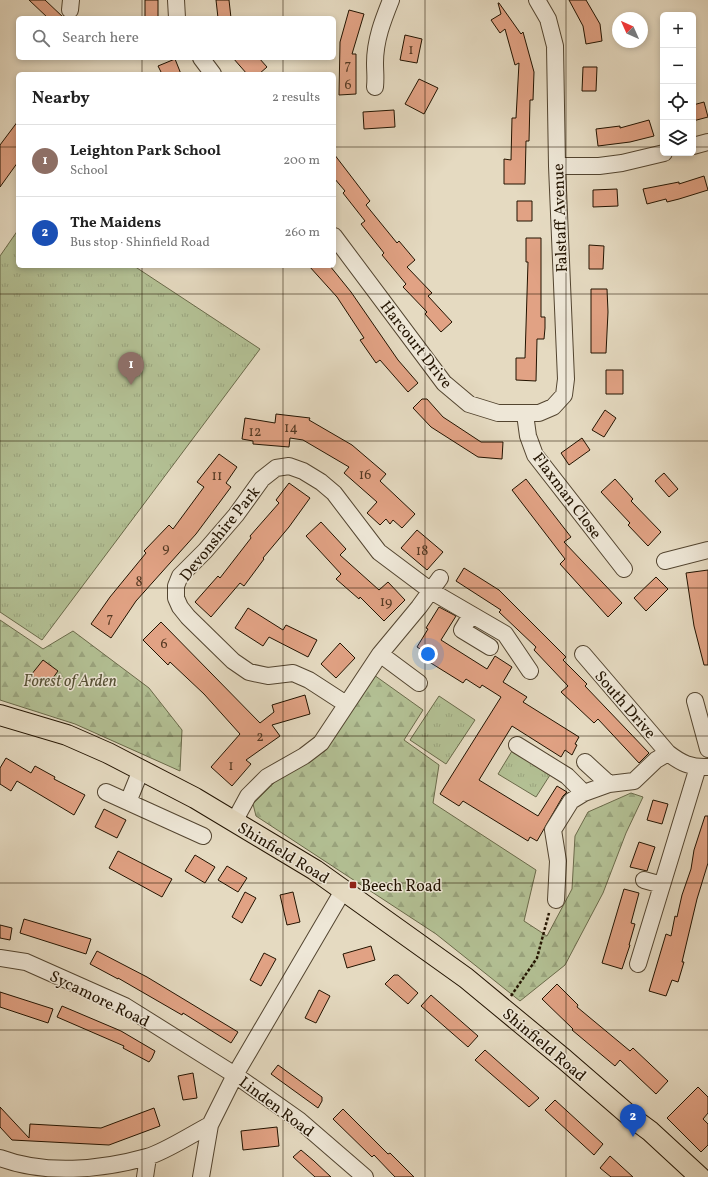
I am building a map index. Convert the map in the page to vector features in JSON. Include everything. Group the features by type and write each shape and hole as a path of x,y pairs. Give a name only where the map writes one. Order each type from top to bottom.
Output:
{"main road":[{"name":"Shinfield Road","path":"0,715 67,735 141,770 195,798 344,889 466,978 631,1117 650,1131 700,1177"},
{"name":"Shinfield Road","path":"631,1117 646,1139 685,1177"}],"street":[{"path":"176,0 177,16"},
{"path":"380,79 375,62 379,29 391,0"},
{"name":"Falstaff Avenue","path":"525,414 539,413 553,407 564,395 566,379 557,166 555,46 548,19 537,0"},
{"path":"202,60 212,72"},
{"path":"696,145 708,142"},
{"path":"557,166 599,166 622,163 660,154"},
{"name":"Harcourt Drive","path":"336,239 444,383 469,404 498,413 525,414"},
{"name":"Flaxman Close","path":"525,414 528,436 535,455 624,569"},
{"name":"Devonshire Park","path":"346,704 309,680 293,673 268,676 249,672 232,661 180,607 176,598 176,586 180,576 205,551 236,515 262,479 276,468 289,466 303,471 321,482 334,494 379,552 431,591 471,616 505,634 530,671"},
{"path":"665,561 708,550"},
{"path":"234,822 248,796 267,777 304,756 321,743 332,729 346,704 380,654 440,578"},
{"path":"471,616 462,630 490,647"},
{"path":"380,654 419,682"},
{"name":"South Drive","path":"583,654 668,753 683,764 703,767"},
{"path":"695,702 708,749"},
{"path":"517,745 568,776 584,793"},
{"path":"556,900 558,861 553,830 571,801 584,793 609,784 634,781 656,760 668,753"},
{"path":"585,762 609,784"},
{"path":"638,964 662,886 703,767"},
{"path":"128,802 141,770"},
{"path":"106,792 203,836"},
{"path":"644,880 662,886"},
{"path":"236,1075 344,889"},
{"name":"Sycamore Road","path":"0,958 26,962 125,1006 236,1075"},
{"name":"Linden Road","path":"201,1177 210,1125 236,1075 299,1120 365,1177"},
{"path":"0,1158 19,1165 68,1169 107,1165 148,1157 210,1125"},
{"path":"146,1177 148,1157"}],"path":[{"path":"501,1007 537,958 550,908 556,900"}],"green space":[{"path":"16,233 16,268 137,268 260,349 42,640 0,612 0,256"},
{"name":"Forest of Arden","path":"0,620 43,649 73,631 149,688 182,730 180,771 75,724 0,700"},
{"path":"374,675 423,710 404,740 439,765 433,803 536,870 524,921 547,936 572,889 575,836 588,812 631,793 643,797 626,833 603,893 565,965 520,1001 436,934 256,816 253,804 276,781 326,750"},
{"path":"439,696 475,720 446,764 410,740"},
{"path":"512,751 550,775 536,797 498,774"}],"building":[{"path":"29,0 45,0 62,16 46,16"},
{"path":"145,0 158,0 158,16 145,16"},
{"path":"216,0 229,0 231,16 218,16"},
{"path":"569,0 586,0 600,24 602,41 586,44 583,26"},
{"path":"498,3 521,34 523,32 534,72 533,100 530,100 529,141 526,141 525,184 504,184 504,159 511,160 512,118 516,118 519,63 515,65 505,29 500,33 491,20 501,14"},
{"path":"349,10 364,14 352,54 356,54 356,94 339,95 340,42"},
{"path":"405,35 422,39 417,63 400,60"},
{"path":"175,60 180,72 161,72 158,66"},
{"path":"235,60 261,60 267,67 261,72 245,72"},
{"path":"583,67 597,67 596,91 582,91"},
{"path":"419,79 438,88 424,114 405,104"},
{"path":"704,102 708,117 696,120 696,104"},
{"path":"394,110 395,127 364,129 363,112"},
{"path":"649,120 654,136 630,142 598,146 596,129 620,126 620,128"},
{"path":"16,124 16,165 0,187 0,145"},
{"path":"336,157 370,201 366,205 397,243 399,241 415,260 407,267 432,293 428,296 452,322 441,332 425,314 427,312 403,287 406,284 382,255 384,253 361,224 365,221 343,193 345,191 336,180"},
{"path":"704,176 708,190 667,202 666,199 647,204 643,189 679,182 679,184"},
{"path":"617,189 618,206 593,207 593,190"},
{"path":"517,201 532,201 532,221 517,221"},
{"path":"526,238 541,238 541,317 545,317 545,328 544,339 537,339 536,381 516,380 516,358 525,358 528,262 526,262"},
{"path":"589,245 604,246 603,269 589,269"},
{"path":"311,268 332,268 351,292 398,360 418,383 408,392 380,360 376,363 360,340 364,338 337,297"},
{"path":"591,289 607,289 608,312 606,353 591,353"},
{"path":"606,370 623,370 623,394 606,394"},
{"path":"422,399 427,399 443,417 481,442 503,442 502,459 478,457 431,427 413,408"},
{"path":"605,410 616,418 604,437 592,430"},
{"path":"276,414 310,418 309,420 352,445 386,474 380,481 415,514 402,528 393,520 390,524 386,519 380,525 367,513 377,502 344,473 349,467 303,440 290,438 289,447 253,444 253,441 242,439 245,418 275,423"},
{"path":"582,438 590,450 569,465 561,453"},
{"path":"219,454 237,467 226,483 231,487 196,534 136,601 111,638 91,624 110,597 146,553 144,551 169,525 173,529 204,487 197,482"},
{"path":"664,473 678,489 669,497 655,481"},
{"path":"526,479 571,537 564,542 622,603 608,617 560,564 565,559 512,490"},
{"path":"615,479 633,499 631,501 661,532 648,546 628,525 630,523 601,492"},
{"path":"289,483 310,498 289,527 263,558 264,559 244,586 240,583 211,617 195,602 218,576 220,578 251,538 250,536 279,503 276,500"},
{"path":"321,522 346,549 340,555 379,590 388,582 405,600 384,621 360,597 359,599 336,579 341,574 306,536"},
{"path":"417,530 443,552 427,570 401,548"},
{"path":"464,568 499,590 566,657 563,660 587,684 585,686 649,753 639,763 598,719 594,723 561,692 568,686 534,650 536,647 499,612 501,610 456,581"},
{"path":"708,570 708,665 704,665 694,626 686,573"},
{"path":"656,577 668,589 646,611 634,598"},
{"path":"439,607 456,616 441,640 487,669 495,656 512,667 503,682 527,697 523,702 579,737 572,755 565,750 561,757 512,726 479,780 538,816 557,786 567,792 563,796 537,841 530,837 528,841 463,801 459,806 440,794 501,697 482,685 480,688 466,679 463,683 426,660 430,655 417,647 428,629 426,628"},
{"path":"248,608 283,630 286,625 317,640 308,657 269,637 263,646 235,628"},
{"path":"161,622 260,723 274,712 272,705 305,695 310,714 272,725 280,736 246,760 251,764 232,786 211,767 240,734 204,694 170,662 168,665 143,640"},
{"path":"340,643 355,658 336,678 321,664"},
{"path":"43,660 58,671 47,686 31,675"},
{"path":"6,758 31,773 35,766 55,777 54,779 85,795 74,815 17,781 11,791 0,784 0,768"},
{"path":"653,800 668,804 662,824 647,820"},
{"path":"104,809 126,820 117,838 95,827"},
{"path":"705,816 708,816 708,863 697,899 682,962 684,962 678,982 672,980 666,996 649,991 666,934 671,936 675,916 677,917 682,895 691,869 694,850"},
{"path":"639,842 655,847 647,871 630,867"},
{"path":"118,851 172,879 162,897 109,868"},
{"path":"195,855 215,867 205,883 185,871"},
{"path":"227,866 247,878 238,892 218,880"},
{"path":"624,889 639,893 631,923 635,924 622,969 602,963"},
{"path":"245,892 256,898 242,923 232,917"},
{"path":"293,892 300,922 287,925 280,895"},
{"path":"24,919 91,939 86,954 20,933"},
{"path":"0,925 12,928 10,940 0,938"},
{"path":"371,946 375,960 347,968 343,954"},
{"path":"97,951 147,977 238,1032 231,1043 183,1013 182,1015 118,978 90,964"},
{"path":"264,953 276,959 261,986 250,980"},
{"path":"394,975 398,975 418,993 408,1004 385,984"},
{"path":"557,984 578,1005 577,1007 630,1051 633,1048 668,1081 656,1094 620,1060 615,1066 572,1030 573,1029 542,999"},
{"path":"319,990 330,996 316,1023 305,1018"},
{"path":"0,992 53,1009 48,1023 0,1007"},
{"path":"431,995 478,1036 468,1047 421,1006"},
{"path":"62,1006 121,1031 155,1051 152,1058 149,1062 123,1048 124,1046 57,1017"},
{"path":"485,1050 539,1098 529,1107 475,1060"},
{"path":"278,1065 322,1097 322,1101 318,1108 271,1074"},
{"path":"193,1073 197,1098 183,1100 178,1076"},
{"path":"698,1087 708,1097 708,1113 703,1119 708,1124 708,1145 701,1152 667,1118"},
{"path":"555,1100 603,1144 594,1155 545,1110"},
{"path":"0,1107 29,1138 30,1124 101,1128 154,1108 160,1126 109,1145 12,1140 0,1127"},
{"path":"343,1109 388,1154 390,1153 414,1177 395,1177 374,1155 372,1157 333,1119"},
{"path":"277,1127 279,1146 243,1150 241,1131"},
{"path":"301,1150 331,1177 315,1177 293,1157"},
{"path":"610,1156 633,1177 611,1177 600,1168"}],"place":[{"name":"Leighton Park School","path":"131,385"},
{"name":"Beech Road","path":"353,885"},
{"name":"The Maidens","path":"633,1137"}]}
